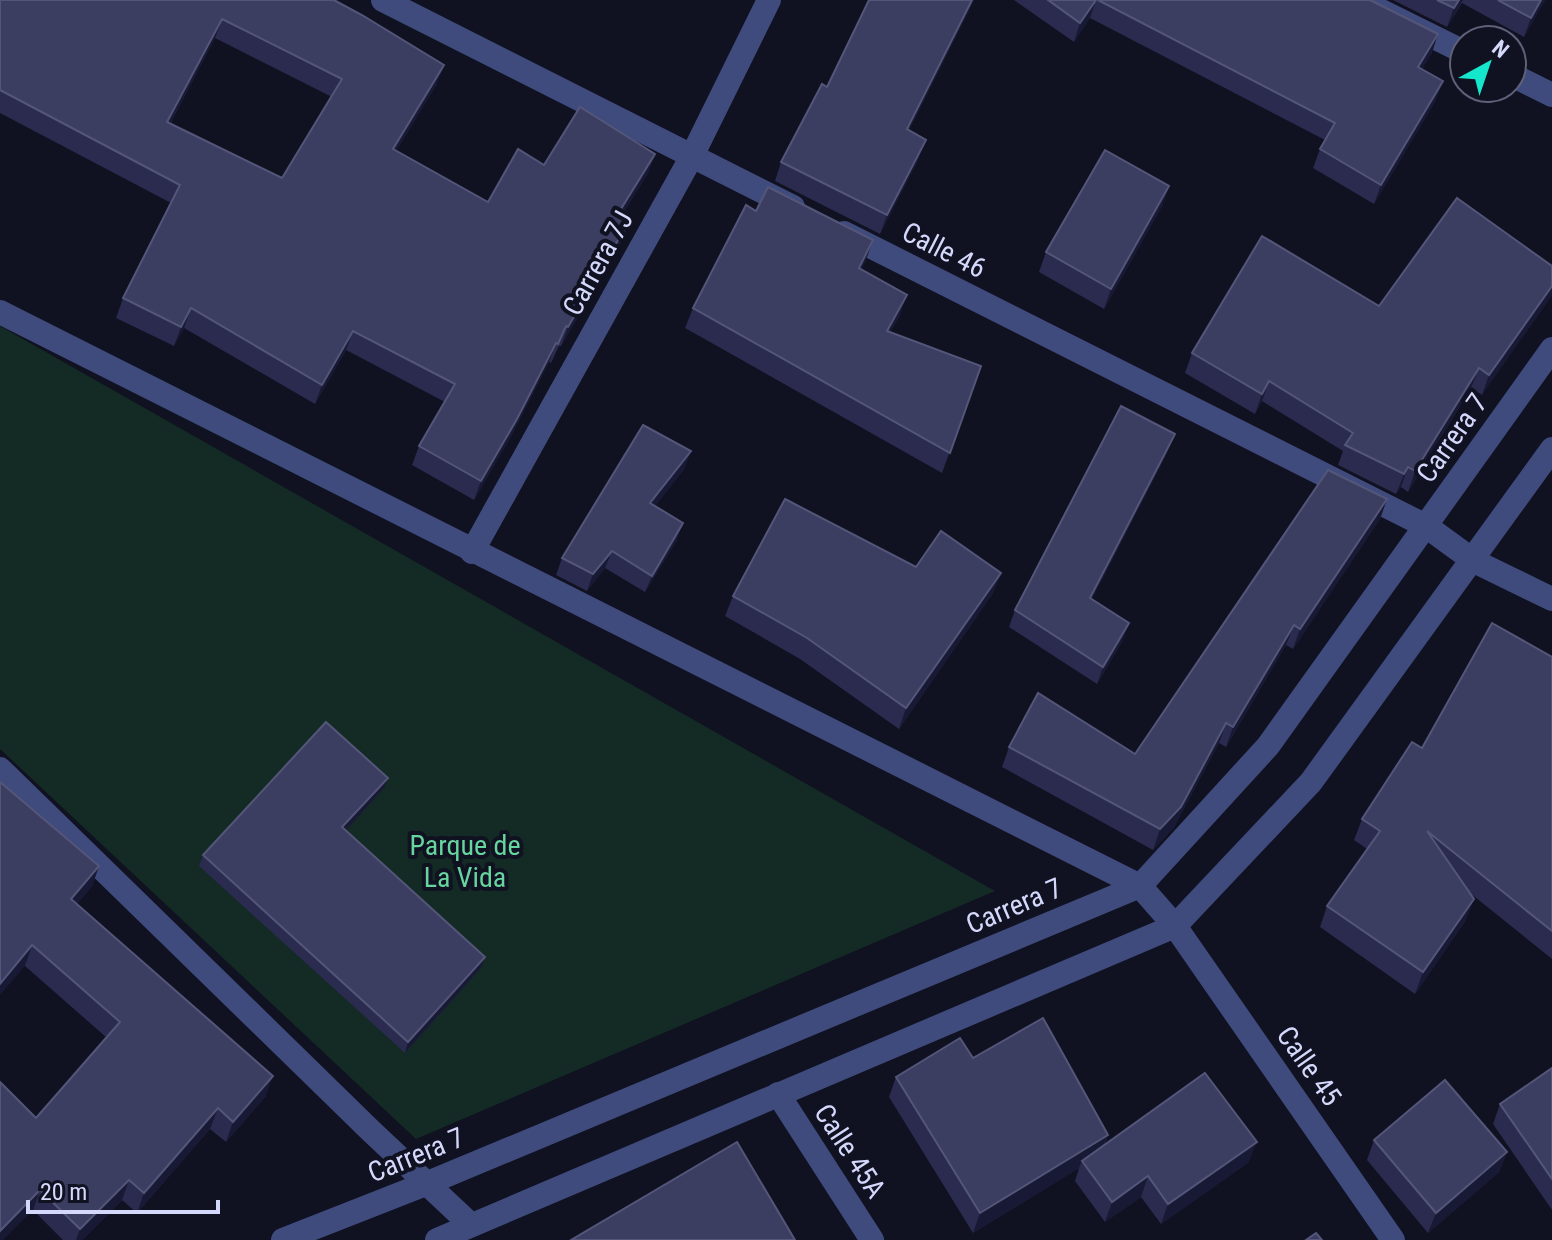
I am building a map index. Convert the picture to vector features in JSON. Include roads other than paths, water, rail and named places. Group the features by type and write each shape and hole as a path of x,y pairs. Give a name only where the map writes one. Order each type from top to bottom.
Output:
{"street":[{"name":"Calle 46","path":"383,0 1426,526 1474,561 1552,599"},
{"name":"Carrera 7J","path":"472,552 692,156 769,0"},
{"path":"1359,0 1448,44"},
{"path":"1528,83 1552,95"},
{"path":"0,312 1140,886"},
{"name":"Carrera 7","path":"283,1240 428,1183 1140,886 1268,746 1552,349"},
{"path":"437,1240 1175,926 1311,782 1474,561 1552,449"},
{"path":"0,769 471,1225"},
{"name":"Calle 45","path":"1140,886 1175,926 1393,1240"},
{"name":"Calle 45A","path":"778,1094 872,1240"}],"park label":[{"name":"Parque de La Vida","path":"465,861"}]}
